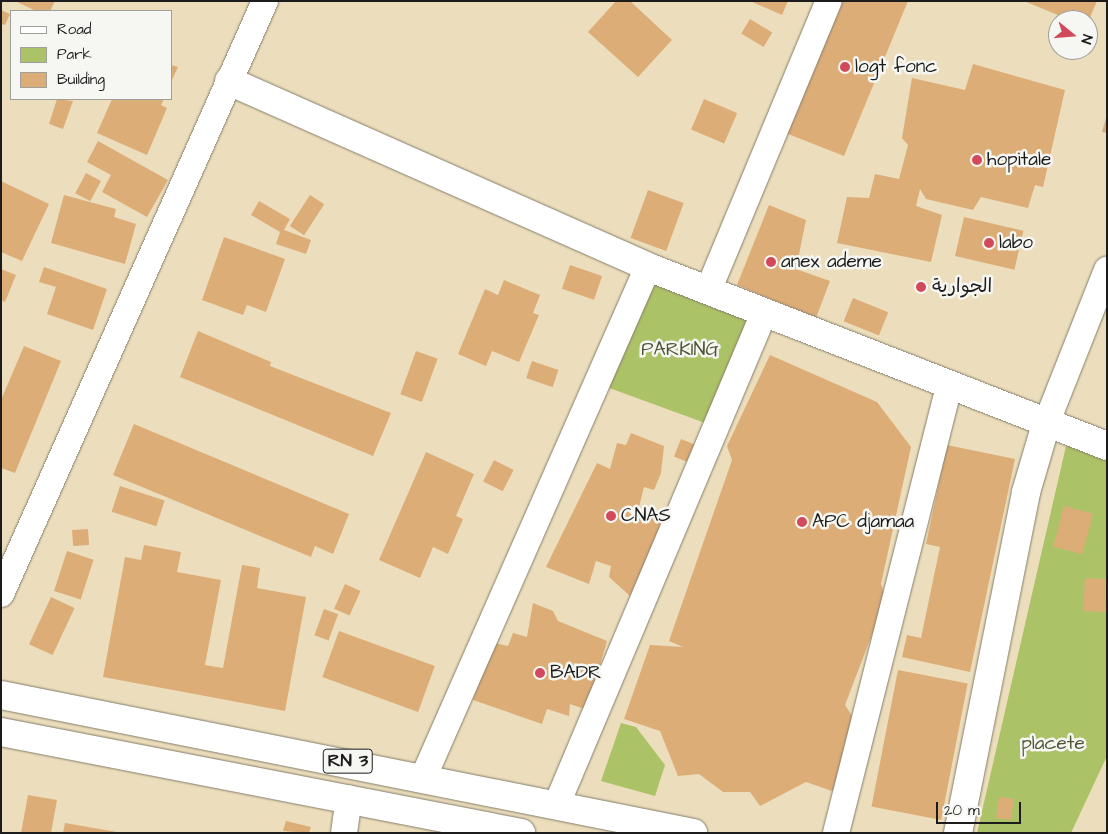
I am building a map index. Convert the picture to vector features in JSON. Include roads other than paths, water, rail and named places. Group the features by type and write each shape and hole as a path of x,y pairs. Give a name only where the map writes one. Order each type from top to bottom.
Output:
{"street":[{"path":"1,594 265,1"},
{"path":"708,291 829,1"},
{"path":"229,82 648,267 1046,424 1107,446"},
{"path":"424,776 648,267"},
{"path":"957,831 1026,492 1046,424 1107,270"},
{"path":"557,804 764,313"},
{"path":"836,833 949,386"},
{"name":"RN 3","path":"1,695 424,776 693,833"},
{"name":"RN 3","path":"1,732 349,798 521,833"},
{"path":"344,833 349,798"}],"place":[{"name":"logt fonc","path":"845,67"},
{"name":"hopitale","path":"977,160"},
{"name":"labo","path":"989,243"},
{"name":"anex ademe","path":"771,262"},
{"name":"الجوارية","path":"921,287"},
{"name":"CNAS","path":"611,516"},
{"name":"APC djamaa","path":"802,522"},
{"name":"BADR","path":"540,673"}],"park label":[{"name":"PARKING","path":"680,350"},
{"name":"placete","path":"1053,744"}]}
